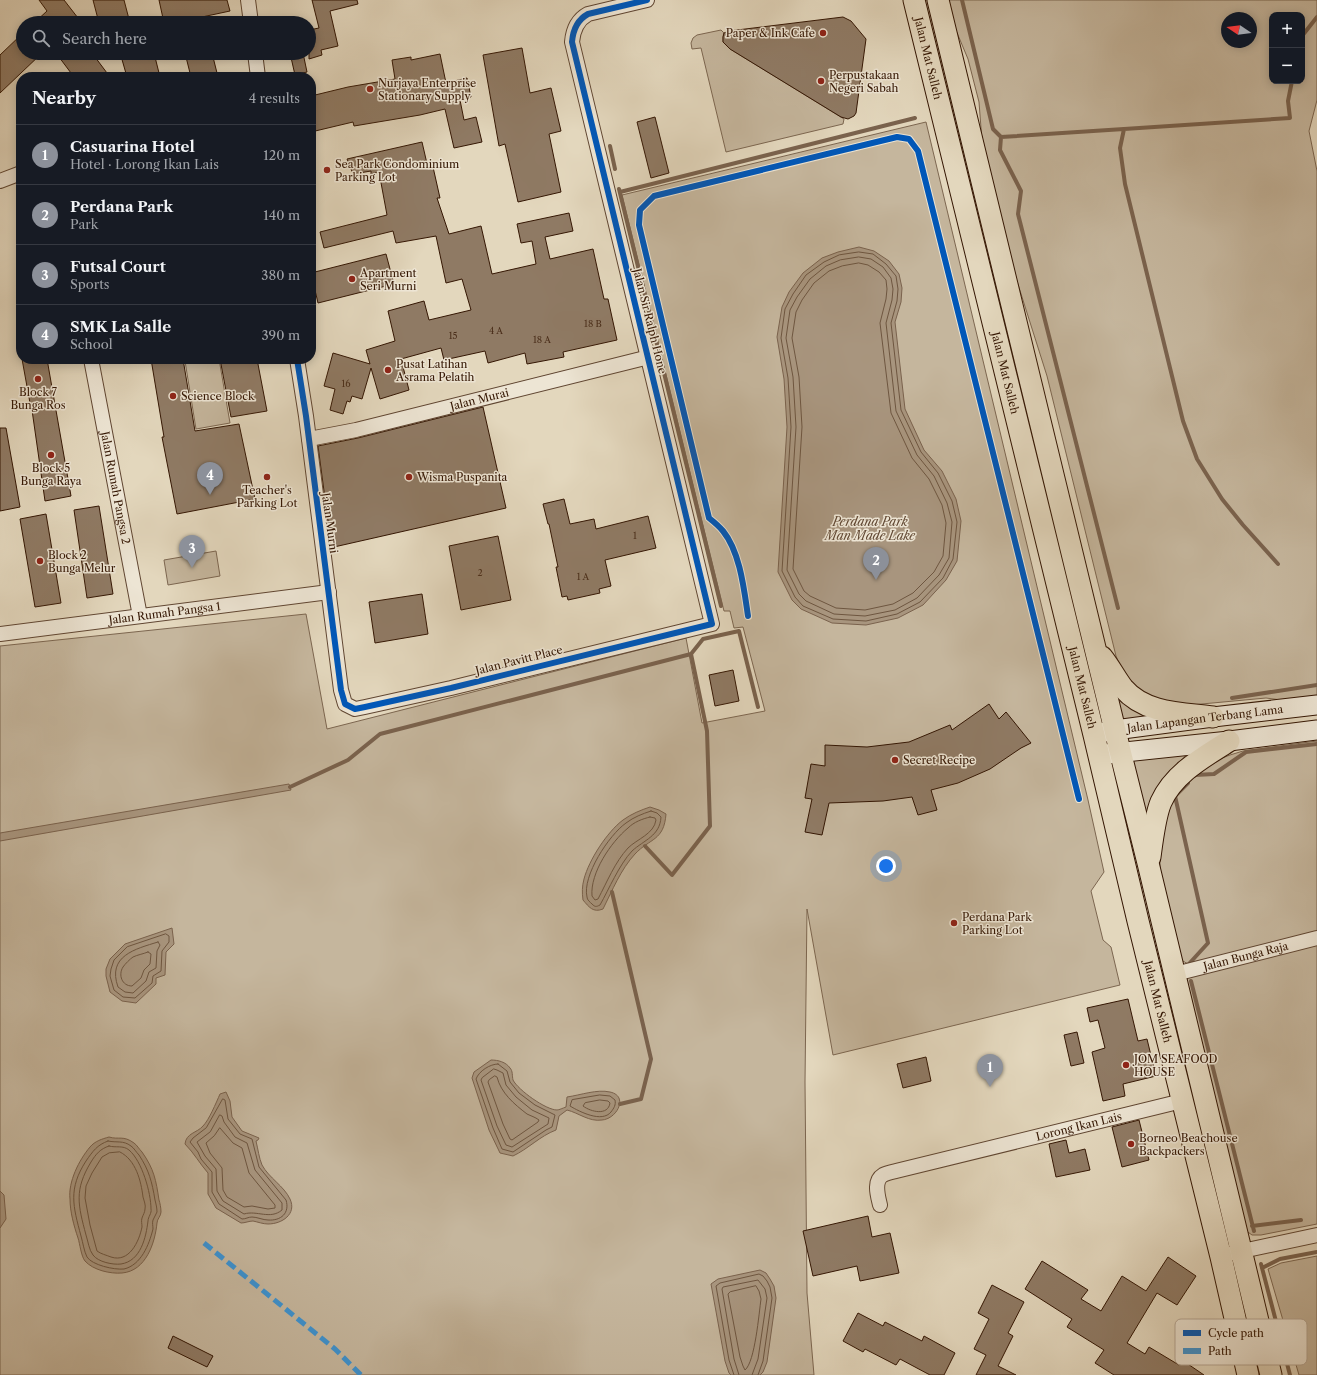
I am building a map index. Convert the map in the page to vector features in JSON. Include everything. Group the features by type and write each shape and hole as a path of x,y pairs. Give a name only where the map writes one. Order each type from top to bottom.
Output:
{"main road":[{"name":"Jalan Mat Salleh","path":"914,0 1235,1319"},
{"name":"Jalan Mat Salleh","path":"938,0 1258,1319"},
{"path":"1096,649 1112,670 1123,688 1135,699 1165,712 1213,717"},
{"name":"Jalan Lapangan Terbang Lama","path":"1094,735 1115,730 1317,705"},
{"name":"Jalan Lapangan Terbang Lama","path":"1098,755 1317,730"},
{"path":"1148,863 1161,802 1173,784 1188,768 1229,741"},
{"name":"Jalan Mat Salleh","path":"1246,1365 1248,1375"},
{"name":"Jalan Mat Salleh","path":"1269,1365 1271,1375"}],"street":[{"path":"248,0 250,16"},
{"name":"Jalan Sir Ralph Hone","path":"647,0 583,16 576,24 572,34 572,42 712,624"},
{"path":"256,60 257,72"},
{"path":"0,181 16,176"},
{"name":"Jalan Murai","path":"309,439 356,430 649,357"},
{"name":"Jalan Rumah Pangsa 2","path":"92,364 140,616"},
{"name":"Jalan Murni","path":"298,364 309,439 341,690"},
{"name":"Jalan Rumah Pangsa 1","path":"0,634 329,592"},
{"name":"Jalan Pavitt Place","path":"341,690 345,704 354,709 451,688 712,624"},
{"name":"Jalan Bunga Raja","path":"1175,974 1317,938"},
{"name":"Lorong Ikan Lais","path":"880,1205 877,1188 878,1181 882,1176 896,1171 1182,1101"},
{"path":"1221,1257 1317,1235"}],"shaded area":[{"path":"921,0 930,0 1104,722 1102,722"},
{"path":"947,0 1317,0 1317,100 1309,131 1317,171 1317,697 1289,701 1266,698 1191,705 1168,704 1143,696 1125,678 1116,656 1047,376 1016,278 982,141 979,102 968,59 950,16"},
{"path":"721,30 724,33 723,42 730,49 844,119 843,124 726,152 701,48 692,49 691,43 693,38 697,35"},
{"path":"926,122 1088,800 1104,872 1091,891 1103,940 1111,947 1120,985 833,1055 807,909 805,1082 807,1293 814,1375 0,1375 0,646 306,614 327,729 686,638 702,723 765,711 743,627 734,628 730,611 724,611 622,195"},
{"path":"185,364 220,364 230,423 196,429"},
{"path":"216,551 220,576 168,585 164,560"},
{"path":"1113,687 1165,719 1122,720"},
{"path":"1317,741 1317,933 1190,965 1181,960 1160,872 1160,843 1166,812 1173,797 1204,765 1243,751"},
{"path":"1187,754 1174,768 1149,830 1132,759"},
{"path":"1317,944 1317,1224 1261,1235 1252,1235 1245,1230 1187,979 1192,974"},
{"path":"1317,1256 1317,1375 1299,1375 1296,1365 1307,1365 1307,1319 1283,1319 1268,1269 1281,1263"}],"water":[{"name":"Perdana Park Man Made Lake","path":"859,247 874,251 889,261 899,274 902,288 901,302 895,322 905,409 924,450 942,471 956,499 961,521 957,561 946,580 923,605 898,618 866,625 832,623 801,609 792,600 778,572 787,427 784,379 777,337 782,307 789,292 803,273 822,258"},
{"path":"289,784 291,790 0,841 0,833"},
{"path":"650,807 666,814 665,823 662,829 655,838 635,854 625,866 603,909 592,909 583,900 582,890 586,872 594,855 617,825 629,816"},
{"path":"172,928 174,944 166,952 165,975 156,978 156,984 136,1003 122,1001 110,992 106,969 110,959 125,944"},
{"path":"491,1060 506,1064 512,1071 513,1080 520,1089 546,1107 558,1110 566,1107 567,1097 605,1091 616,1094 620,1102 619,1107 612,1116 602,1120 588,1119 567,1110 559,1116 556,1130 513,1156 500,1153 489,1130 472,1078 474,1072"},
{"path":"226,1092 230,1101 232,1117 242,1131 259,1138 256,1141 262,1165 268,1174 284,1190 292,1204 290,1214 283,1220 273,1224 253,1221 241,1223 216,1208 208,1194 208,1173 185,1144 187,1138 201,1128 205,1123 220,1094"},
{"path":"109,1137 124,1138 135,1144 142,1152 154,1175 161,1209 154,1239 148,1255 137,1267 122,1273 102,1271 92,1267 85,1261 71,1214 70,1204 71,1186 75,1172 82,1158 94,1143"},
{"path":"0,1191 4,1195 6,1219 0,1228"},
{"path":"760,1270 766,1273 774,1286 776,1298 767,1362 763,1372 760,1375 731,1375 725,1361 711,1284 718,1279"}],"building":[{"path":"39,0 64,0 76,16 42,16 47,11"},
{"path":"93,0 124,0 128,16 97,16"},
{"path":"159,0 227,0 230,11 207,16 162,16"},
{"path":"312,0 357,0 358,4 330,11 338,46 321,50 322,55 316,57 316,29 319,28"},
{"name":"Perpustakaan Negeri Sabah","path":"843,17 851,21 866,39 856,113 848,119 841,117 730,49 723,42 724,33 729,31"},
{"path":"16,40 16,60 35,60 22,72 16,72 16,78 0,93 0,55"},
{"path":"522,48 530,93 551,88 561,131 549,134 561,192 518,202 505,144 499,146 483,55"},
{"path":"440,54 446,83 467,78 471,97 460,100 464,120 476,117 482,142 454,148 445,109 420,115 354,126 353,122 316,131 316,95 348,87 395,79 392,60 411,57 411,60"},
{"path":"61,60 97,60 106,72 70,72"},
{"path":"122,60 156,60 159,72 126,72"},
{"path":"187,60 214,60 217,72 190,72"},
{"path":"292,60 304,60 307,72 294,72"},
{"path":"655,117 669,173 651,178 637,122"},
{"path":"422,142 428,168 433,167 440,198 437,198 449,234 481,226 492,274 536,264 532,241 521,243 517,224 569,213 573,231 545,237 550,259 593,249 604,299 608,299 617,340 563,352 564,357 527,364 525,353 488,363 485,351 444,360 441,348 401,359 409,390 380,399 371,368 362,399 352,396 350,402 347,401 343,414 330,410 335,389 324,386 333,353 370,364 366,350 395,341 388,311 424,301 429,320 471,310 462,279 446,283 436,236 396,243 393,231 324,248 320,232 387,215 379,172 371,174 371,171 353,174 347,159"},
{"name":"Apartment Seri Murni","path":"386,254 394,284 318,303 316,294 316,272"},
{"name":"Block 5 Bunga Raya","path":"23,364 48,364 71,496 45,501"},
{"path":"152,364 184,364 195,431 239,424 255,499 177,514 162,437 164,437"},
{"path":"221,364 258,364 267,411 231,417"},
{"name":"Wisma Puspanita","path":"483,407 506,508 334,547 328,521 318,446 358,438"},
{"path":"0,428 6,428 20,507 0,511"},
{"path":"564,499 570,524 594,519 596,529 648,516 656,548 605,560 611,586 599,589 600,593 568,600 567,596 562,597 556,567 558,567 549,524 543,504"},
{"path":"99,506 113,594 87,598 74,510"},
{"name":"Block 2 Bunga Melur","path":"46,514 61,603 35,607 20,519"},
{"path":"498,536 511,600 461,610 449,546"},
{"path":"422,594 428,634 375,643 369,602"},
{"path":"733,670 739,701 715,706 709,675"},
{"path":"989,704 999,719 1006,712 1031,743 990,769 958,783 931,790 937,810 918,815 912,797 883,801 829,803 822,835 805,832 812,799 805,798 811,764 825,766 825,745 867,747 909,742 950,725 952,730"},
{"path":"1128,999 1138,1041 1147,1039 1156,1076 1123,1084 1125,1096 1103,1101 1092,1052 1105,1048 1098,1020 1090,1022 1087,1008"},
{"path":"1077,1032 1084,1063 1071,1066 1064,1035"},
{"path":"926,1057 931,1081 903,1088 897,1064"},
{"name":"Borneo Beachouse Backpackers","path":"1139,1120 1149,1160 1122,1167 1112,1127"},
{"path":"1066,1140 1069,1153 1085,1149 1090,1170 1056,1177 1049,1144"},
{"path":"868,1216 872,1237 890,1233 899,1273 860,1281 857,1266 813,1276 803,1231"},
{"path":"1168,1257 1196,1276 1177,1305 1157,1293 1127,1343 1145,1354 1149,1347 1175,1363 1175,1365 1189,1365 1204,1375 1114,1375 1095,1363 1104,1350 1067,1327 1072,1319 1025,1289 1042,1261 1088,1290 1081,1299 1101,1311 1122,1276 1146,1291"},
{"path":"992,1285 1024,1302 1008,1333 1013,1336 998,1366 1016,1375 976,1375 986,1355 974,1349 989,1319 978,1313"},
{"path":"858,1313 883,1326 885,1322 922,1341 924,1336 955,1353 944,1375 930,1375 900,1359 896,1365 865,1349 863,1352 843,1341"},
{"path":"173,1336 213,1356 207,1367 168,1348"}],"waterway":[{"path":"962,0 993,129 1001,137 1124,129"},
{"path":"1305,32 1317,17"},
{"path":"1278,564 1222,499 1197,459 1183,421 1125,184 1120,148 1124,129 1290,118 1288,101 1291,84"},
{"path":"620,192 915,118"},
{"path":"1001,137 1000,150 1021,191 1018,214 1118,608"},
{"path":"610,146 615,169"},
{"path":"619,189 721,606"},
{"path":"290,787 348,760 380,734 691,654 703,639 739,631 758,707"},
{"path":"645,846 672,875 710,826 707,731 691,654"},
{"path":"1232,698 1317,685"},
{"path":"1194,776 1214,774 1246,752 1317,744"},
{"path":"1187,966 1208,943 1175,796 1188,783"},
{"path":"612,892 651,1059 641,1099 620,1104"},
{"path":"1191,981 1254,1231"},
{"path":"1252,1226 1301,1220"},
{"path":"1262,1268 1280,1259 1317,1252"},
{"path":"1261,1264 1275,1319"},
{"path":"1287,1365 1290,1375"}],"marked path":[{"path":"204,1243 335,1349 361,1375"}],"cycle path":[{"path":"298,364 306,416 341,690 345,704 355,709 365,707 451,688 712,624 572,42 573,33 576,26 584,16 647,0"},
{"path":"748,616 745,594 734,549 723,531 709,518 639,225 640,210 654,196 897,137 909,139 918,151 1079,799"}],"place":[{"name":"Paper & Ink Cafe","path":"823,33"},
{"name":"Perpustakaan Negeri Sabah","path":"821,81"},
{"name":"Nurjaya Enterprise Stationary Supply","path":"370,89"},
{"name":"Sea Park Condominium Parking Lot","path":"327,170"},
{"name":"Apartment Seri Murni","path":"352,279"},
{"name":"Pusat Latihan Asrama Pelatih","path":"388,370"},
{"name":"Block 7 Bunga Ros","path":"38,379"},
{"name":"Science Block","path":"173,396"},
{"name":"Block 5 Bunga Raya","path":"51,455"},
{"name":"Teacher's Parking Lot","path":"267,477"},
{"name":"Wisma Puspanita","path":"409,477"},
{"name":"SMK La Salle","path":"210,495"},
{"name":"Block 2 Bunga Melur","path":"40,561"},
{"name":"Futsal Court","path":"192,568"},
{"name":"Perdana Park","path":"876,580"},
{"name":"Secret Recipe","path":"895,760"},
{"name":"Perdana Park Parking Lot","path":"954,923"},
{"name":"JOM SEAFOOD HOUSE","path":"1126,1065"},
{"name":"Casuarina Hotel","path":"990,1087"},
{"name":"Borneo Beachouse Backpackers","path":"1131,1144"}]}
